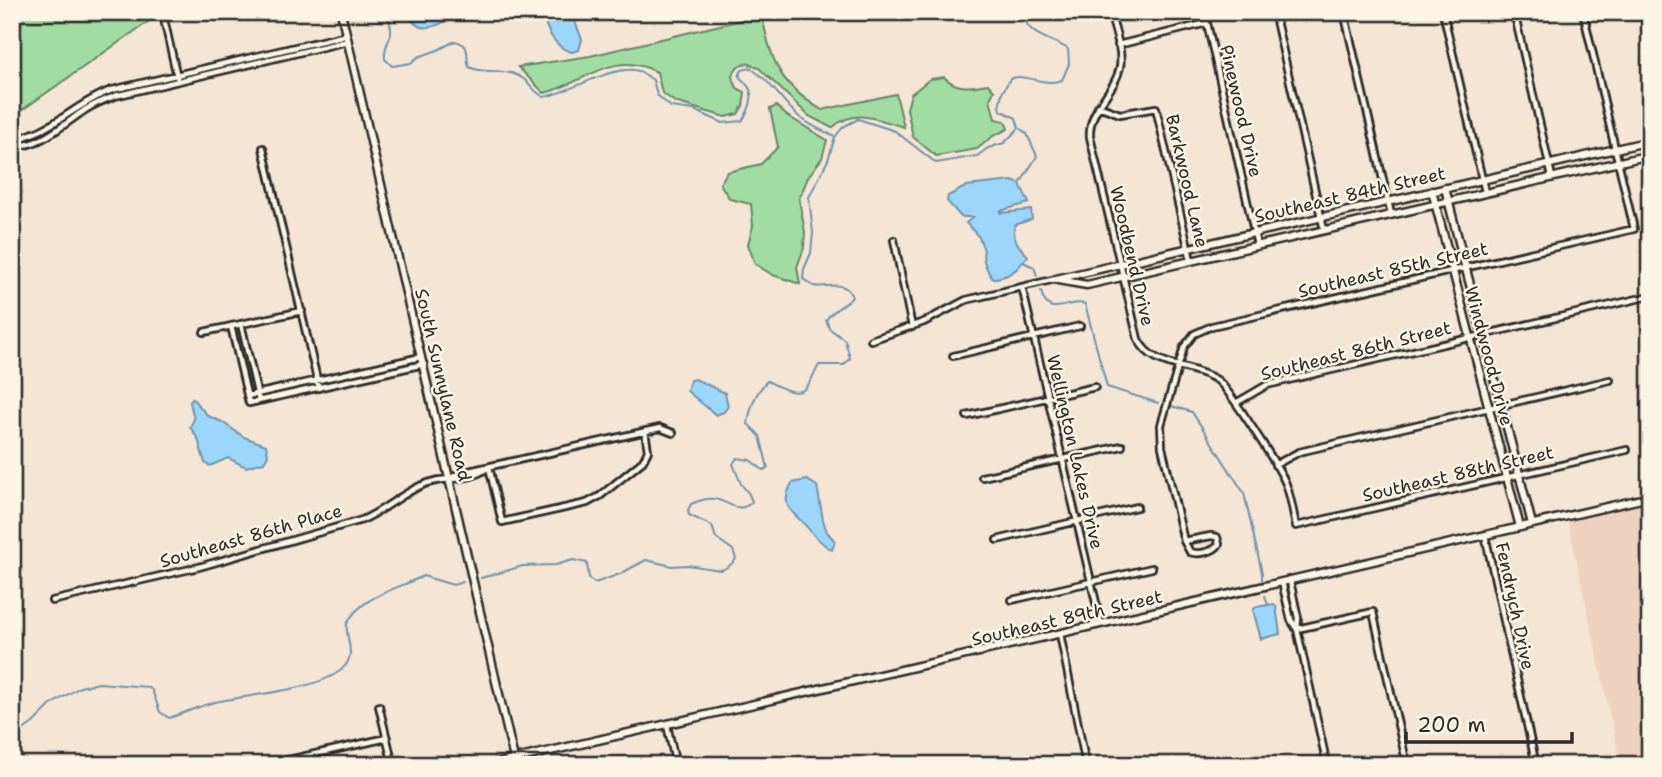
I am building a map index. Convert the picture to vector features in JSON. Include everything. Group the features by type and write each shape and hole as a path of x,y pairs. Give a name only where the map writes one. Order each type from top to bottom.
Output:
{"street":[{"name":"South Sunnylane Road","path":"341,12 515,762"},
{"name":"Woodbend Drive","path":"1110,12 1118,45 1119,71 1092,117 1090,137 1140,344 1154,358 1219,381 1236,403 1287,485 1296,526"},
{"path":"1274,12 1324,230"},
{"path":"1344,12 1391,214"},
{"path":"1443,12 1485,192"},
{"path":"1514,12 1552,177"},
{"path":"1583,12 1618,163"},
{"path":"164,19 177,78"},
{"name":"Pinewood Drive","path":"1118,45 1207,23 1257,245"},
{"path":"177,78 94,104 38,140 19,146 13,145 17,140 45,128 94,97 127,87 347,38"},
{"path":"127,87 128,93"},
{"name":"Barkwood Lane","path":"1098,106 1127,115 1156,108 1191,260"},
{"path":"67,114 71,119"},
{"name":"Southeast 84th Street","path":"871,340 912,327 966,300 1650,141"},
{"path":"264,148 319,388"},
{"name":"Southeast 84th Street","path":"1056,279 1087,285 1650,155"},
{"name":"Southeast 85th Street","path":"1184,541 1160,432 1164,409 1186,342 1194,334 1207,328 1634,229 1618,163"},
{"name":"Windwood Drive","path":"1445,188 1532,524"},
{"name":"Windwood Drive","path":"1432,191 1520,527"},
{"path":"894,240 912,327"},
{"name":"Wellington Lakes Drive","path":"1022,287 1101,624"},
{"name":"Southeast 86th Street","path":"1236,403 1267,385 1650,296"},
{"path":"204,332 302,311"},
{"path":"241,324 259,401"},
{"path":"232,326 249,403 369,376 423,360"},
{"path":"953,356 1080,327"},
{"path":"247,396 368,369 423,360"},
{"path":"368,369 369,376"},
{"path":"1275,465 1299,452 1610,380"},
{"path":"967,416 1095,387"},
{"path":"450,479 460,473 645,431 660,428 673,433"},
{"path":"489,467 502,522 586,503 600,496 643,461 648,451 645,431"},
{"path":"982,477 1122,446"},
{"name":"Southeast 88th Street","path":"1296,526 1627,450"},
{"name":"Southeast 86th Place","path":"51,601 199,567 362,520 383,510 419,486 450,479"},
{"name":"Southeast 89th Street","path":"490,765 515,762 1650,497"},
{"path":"997,540 1138,507"},
{"name":"Fendrych Drive","path":"1485,535 1536,765"},
{"path":"1211,536 1217,537 1219,544 1212,550 1193,553 1189,552 1184,541 1211,536"},
{"path":"1012,600 1152,568"},
{"path":"1286,582 1298,618 1297,629 1327,765"},
{"path":"1297,629 1373,612 1407,765"},
{"path":"1060,634 1086,765"},
{"path":"379,706 393,765"},
{"path":"667,725 676,765"},
{"path":"266,765 387,738"}],"shaded area":[{"path":"1643,501 1650,534 1650,765 1621,765 1568,521"}],"green space":[{"path":"12,12 162,12 12,117"},
{"path":"762,15 774,60 787,82 808,101 822,110 896,94 904,127 858,117 849,118 832,128 809,116 759,68 748,63 737,67 732,76 737,88 745,92 743,106 738,114 725,117 675,102 662,93 657,72 641,66 613,66 544,93 518,67 590,56"},
{"path":"944,77 959,86 988,84 994,91 990,99 995,119 1005,121 1008,129 993,136 977,149 936,156 913,137 907,109 911,94 930,79"},
{"path":"776,106 827,140 822,158 808,177 799,199 805,232 804,248 797,267 800,284 773,275 755,264 748,244 753,226 751,204 730,199 720,184 727,172 761,164 778,147 770,109"}],"water":[{"path":"409,12 444,12 451,18 433,26 421,27 412,20"},
{"path":"542,12 571,12 582,39 579,50 566,50 556,42"},
{"path":"1012,181 1020,184 1029,203 1000,213 1031,210 1032,219 1015,225 1014,230 1017,242 1028,256 1013,272 992,278 985,264 979,237 966,223 973,217 961,217 947,201 948,196 967,186"},
{"path":"695,379 725,393 728,406 724,412 716,415 687,391 690,380"},
{"path":"192,398 208,416 244,437 266,445 268,455 264,462 246,467 228,458 210,466 205,463 198,439 190,427 194,419 190,402"},
{"path":"807,480 817,486 823,520 827,532 835,541 832,550 792,512 787,503 792,483"},
{"path":"1274,604 1280,634 1261,639 1253,610"}],"waterway":[{"path":"386,12 391,34 385,59 392,66 411,63 418,57 455,41 466,48 469,67 514,74 524,79 544,97 613,72 637,70 653,80 657,95 671,107 694,110 723,123 742,121 747,113 751,93 739,76 742,70 750,68 763,78 801,119 835,137"},
{"path":"481,578 523,566 556,565 573,560 587,563 589,579 595,583 646,560 672,566 688,565 720,570 736,559 733,550 716,538 712,526 689,515 691,504 711,499 742,507 752,502 733,464 737,458 750,460 763,470 768,468 760,436 748,424 759,391 767,381 789,391 799,391 808,385 819,365 844,365 850,358 845,340 830,329 826,320 852,297 849,291 841,286 814,286 803,279 811,253 813,233 809,197 828,160 835,137 843,127 858,119 895,131 936,163 977,156 988,148 1004,143 1019,128 1016,118 999,107 1002,93 1010,79 1021,77 1055,82 1062,80 1069,64 1068,49 1033,31 1025,20 1024,12"},
{"path":"1020,184 1037,156 1027,134 1021,129"},
{"path":"1023,262 1034,267 1037,276"},
{"path":"1041,291 1044,300 1053,307 1085,304 1107,387 1158,403"},
{"path":"1171,406 1192,412 1244,493 1262,580"},
{"path":"12,738 33,723 52,704 80,687 99,683 147,687 152,690 160,712 169,718 215,702 321,681 345,666 350,656 347,624 353,614 370,600 423,576 453,585 463,582"},
{"path":"1265,596 1268,605"}]}
